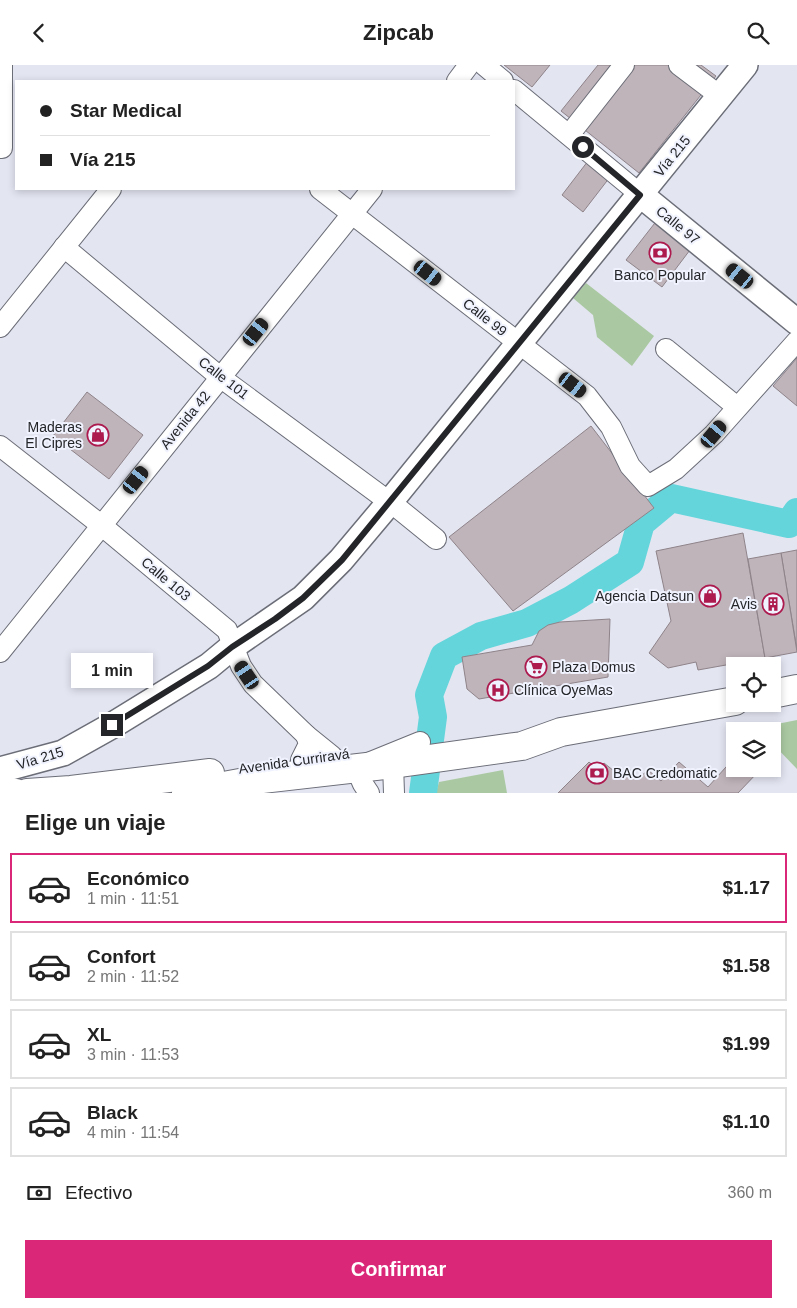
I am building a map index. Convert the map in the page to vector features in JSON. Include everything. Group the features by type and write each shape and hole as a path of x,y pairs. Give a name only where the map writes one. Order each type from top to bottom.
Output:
{"highway":[{"path":"781,692 797,689"},
{"name":"Avenida Curriravá","path":"186,793 262,779 293,768 312,757 356,767 393,764 522,746 561,732 726,703"},
{"name":"Avenida Curriravá","path":"27,793 155,781 521,727 561,732"},
{"path":"0,791 15,793"}],"main road":[{"name":"Vía 215","path":"0,770 63,753 178,686 303,598 342,560 745,65"},
{"name":"Calle 97","path":"640,195 797,322"}],"street":[{"path":"1,148 2,65"},
{"path":"458,80 470,65"},
{"path":"484,65 502,80"},
{"path":"569,135 624,65"},
{"path":"680,65 720,96"},
{"name":"Calle 97","path":"515,91 640,195"},
{"path":"0,327 110,190"},
{"name":"Calle 99","path":"321,190 587,396 611,427 630,466 648,487 676,469 714,434 737,407"},
{"name":"Avenida 42","path":"0,651 371,190"},
{"name":"Calle 101","path":"64,247 220,377 436,539"},
{"path":"666,349 737,407 797,341"},
{"name":"Calle 103","path":"0,446 101,525 226,630 241,666 253,684 312,757"},
{"path":"369,793 356,767 430,741"},
{"path":"393,764 394,793"}],"green space":[{"path":"586,283 654,336 632,366 597,337 593,315 573,298"},
{"path":"797,720 797,769 781,752 781,723"},
{"path":"503,770 507,793 436,793 439,782"}],"building":[{"path":"504,65 550,65 532,87"},
{"path":"598,65 701,65 716,76 639,173 561,111"},
{"path":"588,161 610,177 583,212 562,195"},
{"name":"Banco Popular","path":"658,219 693,246 662,287 626,260"},
{"path":"797,358 797,406 773,386"},
{"name":"Maderas El Cipres","path":"87,392 143,435 109,479 53,436"},
{"path":"591,426 654,508 513,611 449,537"},
{"name":"Agencia Datsun","path":"743,533 765,657 726,657 726,665 698,670 696,662 668,668 649,653 671,621 656,551"},
{"path":"797,550 797,650 781,553"},
{"name":"Avis","path":"781,553 797,652 765,657 748,559"},
{"name":"Plaza Domus","path":"610,619 608,677 479,699 467,689 462,657 532,645 539,631 548,625 560,622"},
{"name":"BAC Credomatic","path":"589,762 598,770 604,763 619,775 627,767 639,778 648,770 661,781 679,762 708,787 726,767 726,777 753,777 738,793 558,793"}],"waterway":[{"path":"423,793 433,717 429,695 444,656 481,636 527,623 571,600 630,562 641,523 671,498 789,524 797,512"}],"place":[{"name":"Banco Popular","path":"660,253"},
{"name":"Maderas El Cipres","path":"98,435"},
{"name":"Agencia Datsun","path":"710,596"},
{"name":"Avis","path":"773,604"},
{"name":"Plaza Domus","path":"536,667"},
{"name":"Clínica OyeMas","path":"498,690"},
{"name":"BAC Credomatic","path":"597,773"}],"route":[{"path":"112,725 208,666 232,647 275,619 303,598 342,560 640,195 583,147"}]}
